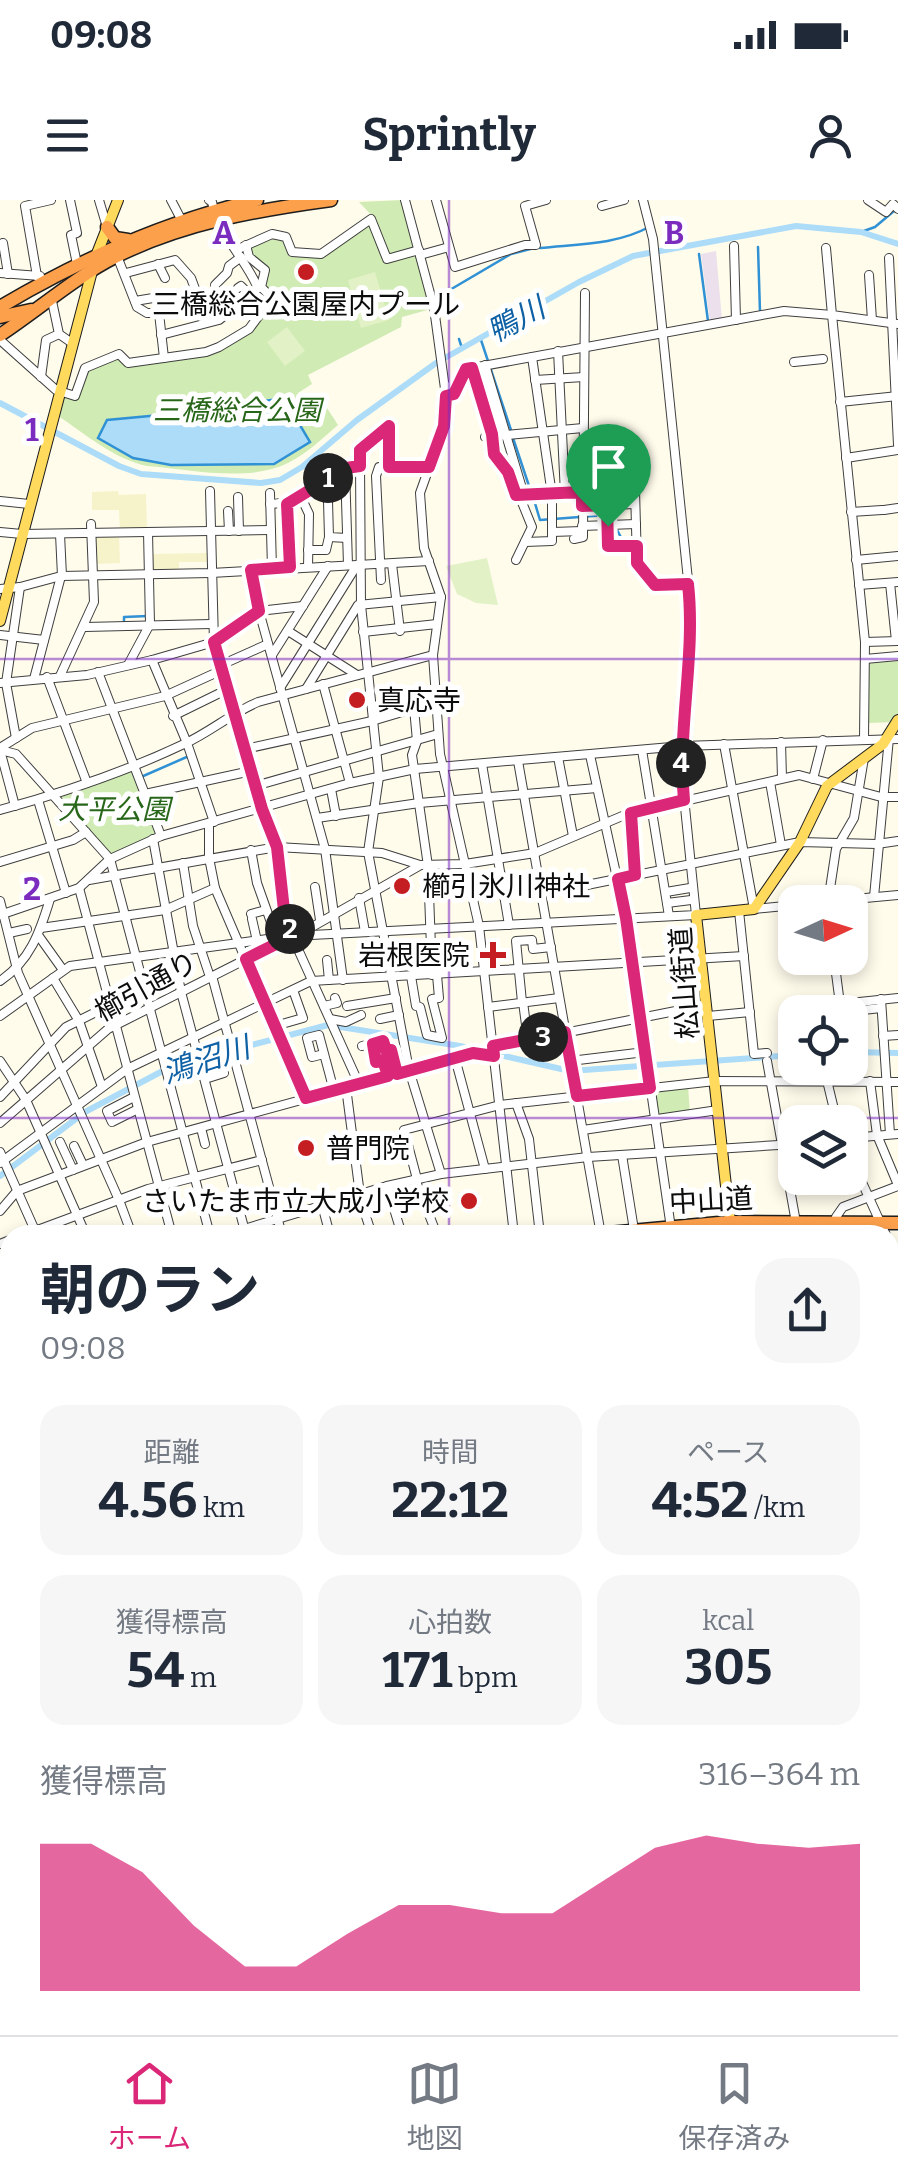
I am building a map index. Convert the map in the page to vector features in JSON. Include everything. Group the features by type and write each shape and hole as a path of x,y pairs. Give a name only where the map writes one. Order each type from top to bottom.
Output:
{"highway":[{"path":"0,307 42,277 136,238 214,206 258,200"},
{"path":"2,343 92,270 214,206 331,200"},
{"path":"107,228 117,240 136,238"},
{"path":"0,317 23,314 56,297"}],"main road":[{"path":"0,621 92,270 118,200"},
{"path":"56,297 75,296 82,307"},
{"path":"754,909 800,842 829,783 893,739 898,720"},
{"name":"松山街道","path":"732,1225 696,915 754,909"}],"street":[{"path":"4,243 4,273 42,277 25,206 51,200"},
{"path":"70,200 77,264"},
{"path":"99,200 107,228"},
{"path":"171,200 182,221"},
{"path":"406,200 416,252 435,313 446,396 444,426 420,493 423,542 440,597 433,655 438,734 478,926 513,1225"},
{"path":"436,200 455,267 525,245 536,248 525,206 546,200"},
{"path":"602,206 624,200"},
{"path":"643,200 656,260 692,632 681,768 696,915"},
{"path":"868,200 886,212 896,207"},
{"path":"2,343 59,392 77,395 88,364 119,354 128,363 206,352 237,338 249,329 272,298 259,286 238,253 214,206"},
{"path":"215,285 246,245 273,234 286,236 292,252 321,254 372,219 385,257 449,247"},
{"path":"161,335 226,316 259,286 264,270 249,257 246,245"},
{"path":"734,246 736,320"},
{"path":"826,248 865,642 864,739"},
{"path":"117,256 142,312 159,313 164,358"},
{"path":"846,458 898,448 890,258"},
{"path":"126,272 175,260 191,278 197,294 166,298"},
{"path":"158,264 169,280 186,276"},
{"path":"870,275 872,320"},
{"path":"238,288 242,286 249,294"},
{"path":"574,539 582,537 579,508 586,293"},
{"path":"56,297 59,334"},
{"path":"135,301 153,298"},
{"path":"446,396 454,394 466,369 786,311 895,324"},
{"path":"226,316 237,338"},
{"path":"59,334 72,343"},
{"path":"41,377 46,340 59,334"},
{"path":"558,352 565,494"},
{"path":"525,542 552,542 552,495 532,357"},
{"path":"794,362 824,359"},
{"path":"485,365 506,434 518,495"},
{"path":"472,368 494,454 508,472 532,529"},
{"path":"535,380 584,377"},
{"path":"840,402 897,396"},
{"path":"281,691 355,565 360,450 389,426 389,467"},
{"path":"489,436 583,428"},
{"path":"582,461 593,461 596,492"},
{"path":"270,504 287,504 346,468 360,466"},
{"path":"381,580 376,476 379,467 429,467"},
{"path":"346,468 347,538 361,604 379,777 368,852 408,1070 441,1174"},
{"path":"308,550 326,550 329,537 330,515 319,483"},
{"path":"325,494 346,487"},
{"path":"210,491 214,642 262,809 277,847 284,910 298,954 359,1084"},
{"path":"518,495 635,491 637,563 655,585 688,584"},
{"path":"270,493 275,568"},
{"path":"300,495 309,514 308,566"},
{"path":"238,496 240,531"},
{"path":"0,501 29,504"},
{"path":"287,504 290,567"},
{"path":"579,508 636,504"},
{"path":"607,505 606,546 637,546"},
{"path":"851,512 898,508"},
{"path":"228,511 228,531"},
{"path":"532,529 636,524"},
{"path":"0,532 60,534 91,528 148,532 271,530"},
{"path":"60,676 94,602 91,528"},
{"path":"516,560 532,529"},
{"path":"128,665 149,627 148,532"},
{"path":"34,679 61,576 60,534"},
{"path":"329,537 347,538"},
{"path":"856,560 898,556"},
{"path":"626,558 637,558"},
{"path":"16,738 3,683 13,635 10,588 61,576 429,562"},
{"path":"392,564 400,629"},
{"path":"272,656 328,566"},
{"path":"251,570 326,849 343,980"},
{"path":"859,585 894,583 897,641 865,642"},
{"path":"361,604 440,597"},
{"path":"306,689 361,604"},
{"path":"3,683 98,672 152,660 214,642 259,611 303,606"},
{"path":"85,628 212,624"},
{"path":"363,632 437,624"},
{"path":"288,631 357,675"},
{"path":"0,635 44,640"},
{"path":"0,749 29,729 165,696 268,644"},
{"path":"0,810 87,783 186,743 235,712 281,691 306,689 433,655"},
{"path":"865,659 898,656"},
{"path":"152,660 186,743 212,823 209,858 214,888 306,1098"},
{"path":"98,672 145,794 157,838 158,868 180,992 243,1225"},
{"path":"47,677 87,783"},
{"path":"323,684 350,783"},
{"path":"173,716 228,689"},
{"path":"245,749 372,721 436,702"},
{"path":"411,976 427,1036 442,1038 432,999 440,998 434,975 412,754 417,741 414,708"},
{"path":"256,786 438,734"},
{"path":"2,914 79,888 110,859 157,838 350,783 416,769 684,746 893,739 882,797 874,897"},
{"path":"813,778 823,740"},
{"path":"782,742 782,778"},
{"path":"724,744 754,909 778,907"},
{"path":"0,749 16,754 110,859 207,1225"},
{"path":"0,749 15,806"},
{"path":"642,750 669,916"},
{"path":"590,754 626,918 671,1225"},
{"path":"558,757 573,836"},
{"path":"830,885 839,843 854,818 864,758"},
{"path":"518,761 599,1225"},
{"path":"482,764 509,925"},
{"path":"145,794 251,771"},
{"path":"89,880 277,847 368,852 424,866 498,860 535,852 604,822 652,807 799,775 882,797 898,797"},
{"path":"770,782 781,845"},
{"path":"317,818 419,803 597,788"},
{"path":"331,789 336,816"},
{"path":"38,800 66,893"},
{"path":"631,813 635,875"},
{"path":"1,860 86,832"},
{"path":"500,876 567,889 800,842 877,844 898,840"},
{"path":"0,1016 64,970 99,962 277,940 252,850"},
{"path":"183,863 200,949 225,1022 280,1225"},
{"path":"295,936 424,866"},
{"path":"315,887 320,920"},
{"path":"79,888 169,1225"},
{"path":"2,954 19,949 39,932 165,910 214,888"},
{"path":"666,892 690,888"},
{"path":"868,898 898,894"},
{"path":"360,898 365,932"},
{"path":"39,932 50,899"},
{"path":"668,902 691,900"},
{"path":"0,901 6,936 36,963"},
{"path":"257,941 252,917 266,910"},
{"path":"739,910 754,1054 767,1057 778,1124"},
{"name":"櫛引通り","path":"0,1123 115,1025 277,940 696,915"},
{"path":"6,936 27,928"},
{"path":"39,932 64,970"},
{"path":"528,1040 516,941 532,940 533,949 551,948"},
{"path":"19,949 17,969 128,1225"},
{"path":"0,981 17,969 19,949"},
{"path":"286,960 298,954"},
{"path":"32,1225 4,1163 80,1112 102,1087 127,1069 172,1052 311,981 744,956"},
{"path":"327,960 329,980"},
{"path":"836,975 840,1004 881,1004"},
{"path":"53,978 78,1021 102,1087"},
{"path":"275,1026 303,1018 293,990"},
{"path":"329,1018 335,998"},
{"path":"329,1018 343,1008 396,998"},
{"path":"488,1007 560,998"},
{"path":"868,1007 898,998"},
{"path":"868,1137 894,1134 881,1004"},
{"path":"0,1097 66,1027 110,1005"},
{"path":"0,1211 17,1192 146,1142 408,1070 473,1053 493,1052 528,1040 640,1018 707,1010 750,1012"},
{"path":"380,1019 399,1014"},
{"path":"329,1018 346,1022 361,1015"},
{"path":"883,1036 898,1035"},
{"path":"361,1046 383,1041 386,1050 391,1050 392,1075"},
{"path":"373,1044 376,1062 383,1060 392,1075"},
{"path":"324,1054 334,1090"},
{"path":"455,1058 485,1169"},
{"path":"572,1067 646,1060"},
{"path":"0,1061 26,1100 82,1225"},
{"path":"692,1068 694,1083"},
{"path":"204,1079 224,1073"},
{"path":"433,1225 404,1130 500,1105 715,1081 778,1079"},
{"path":"838,1225 843,1207 898,1186 876,1136 870,1081 898,1082"},
{"path":"346,1087 360,1195 369,1225"},
{"path":"132,1090 107,1111 112,1122 138,1109"},
{"path":"516,1103 529,1139 539,1225"},
{"path":"583,1130 718,1110"},
{"path":"201,1128 205,1144"},
{"path":"60,1142 73,1170"},
{"path":"74,1146 84,1165"},
{"path":"262,1225 387,1186 441,1174 588,1157 778,1146"},
{"path":"622,1155 633,1225"},
{"path":"54,1225 159,1186 262,1160"},
{"path":"387,1186 399,1225"},
{"path":"790,1195 795,1225"},
{"path":"868,1195 881,1225"},
{"path":"322,1205 327,1225"}],"shaded area":[{"path":"716,251 722,320 710,322 701,254"},
{"path":"118,491 119,495 146,494 147,531 120,531 119,510 92,510 92,492"},
{"path":"119,534 120,563 93,564 93,535"},
{"path":"209,553 209,562 179,562 179,572 150,573 150,554"}],"green space":[{"path":"402,200 416,250 388,257 376,220 359,202"},
{"name":"三橋総合公園","path":"370,221 374,223 385,262 417,254 431,309 402,317 401,327 308,375 312,384 298,393 310,417 327,408 338,425 295,459 272,469 237,474 147,466 111,452 57,415 62,394 75,397 86,369 119,356 125,362 192,355 237,340 273,298 264,288 267,278 248,248 273,236 284,237 291,255 318,254 342,244"},
{"path":"375,272 389,320 361,328 348,280"},
{"path":"287,327 305,351 285,366 267,342"},
{"path":"487,558 498,605 476,603 457,594 446,566"},
{"path":"898,658 898,715 894,722 869,723 868,662"},
{"name":"大平公園","path":"133,766 159,834 110,854 60,798"},
{"path":"688,1085 690,1114 655,1119 651,1089"}],"water":[{"path":"284,398 310,442 274,464 171,465 133,458 98,438 107,420"}],"waterway":[{"path":"861,232 875,227 894,211"},
{"name":"鴨川","path":"0,403 141,474 261,483 280,480 436,363 633,256 796,226 861,232 898,244"},
{"path":"540,248 610,240 649,227"},
{"path":"450,305 448,291 511,254 538,247"},
{"path":"758,247 760,312"},
{"path":"699,254 708,321"},
{"path":"480,337 511,430"},
{"path":"459,339 462,348"},
{"path":"513,438 531,492"},
{"path":"534,500 540,520 606,515"},
{"path":"616,528 624,543"},
{"path":"124,624 124,617 148,616"},
{"path":"141,777 189,756"},
{"name":"鴻沼川","path":"0,1176 85,1112 172,1066 328,1025 460,1046 570,1071 778,1056"},
{"name":"鴻沼川","path":"868,1052 898,1053"}],"place":[{"name":"三橋総合公園屋内プール","path":"306,272"},
{"name":"真応寺","path":"357,700"},
{"name":"櫛引氷川神社","path":"402,886"},
{"name":"岩根医院","path":"493,955"},
{"name":"普門院","path":"306,1148"},
{"name":"さいたま市立大成小学校","path":"469,1201"}],"route":[{"path":"472,368 492,434 494,454 508,472 516,495 582,492 582,506 607,505 608,526 608,546 637,546 637,563 655,585 688,584 692,619 681,768 684,800 631,813 635,875 618,879 650,1088 577,1096 565,1032 493,1046 494,1056 473,1053 397,1074 391,1050 386,1050 383,1041 373,1044 376,1062 383,1060 388,1076 306,1098 246,959 292,936 284,910 277,847 262,809 214,642 259,611 251,570 290,567 287,504 346,468 360,466 360,450 389,426 389,467 429,467 444,426 446,396 454,394 466,369 472,368"}]}
